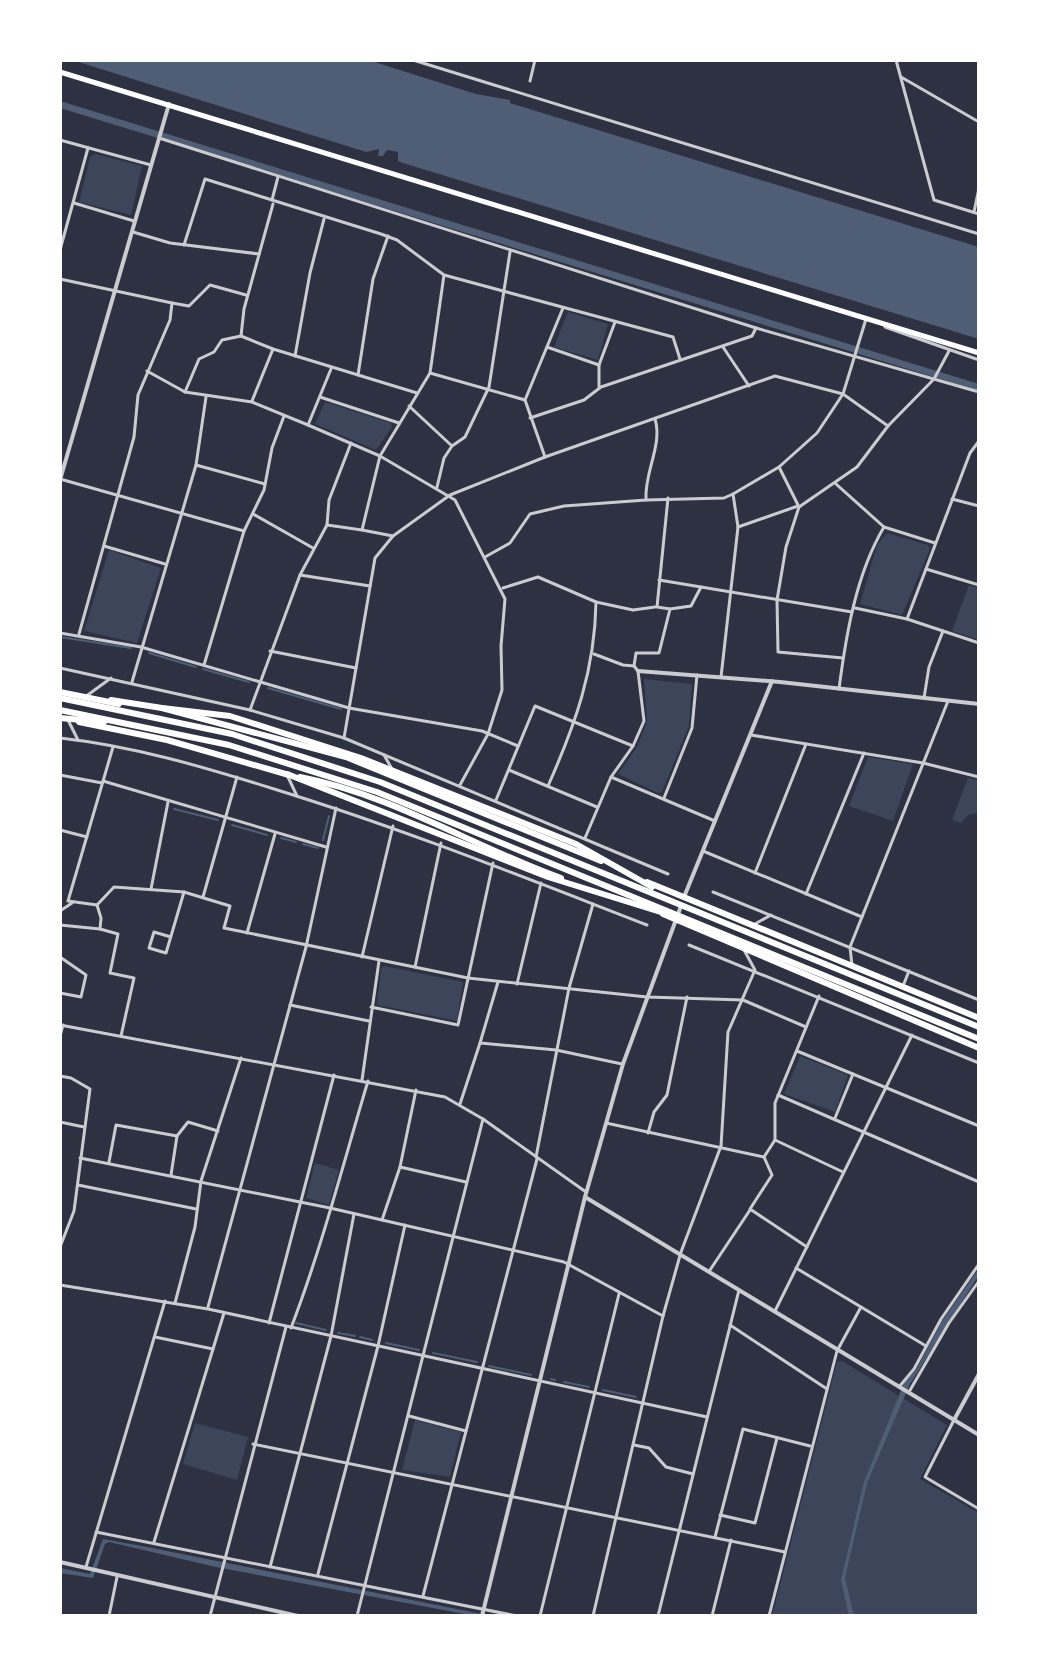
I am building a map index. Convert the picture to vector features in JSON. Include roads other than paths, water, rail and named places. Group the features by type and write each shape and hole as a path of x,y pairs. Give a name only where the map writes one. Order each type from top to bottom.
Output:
{"highway":[{"path":"60,695 230,716 279,730 361,758 576,844 691,907"},
{"path":"60,695 165,714 380,782 979,1027"},
{"path":"162,708 346,757 979,1018"},
{"path":"60,710 229,745 377,792 979,1039"},
{"path":"63,719 135,724"},
{"path":"63,719 167,740 330,783 453,829 536,869 675,919 979,1048"},
{"path":"287,774 578,888 694,921"}],"main road":[{"path":"60,72 979,353"}],"street":[{"path":"413,60 979,234"},
{"path":"530,81 535,60"},
{"path":"896,60 934,200 976,213 979,188"},
{"path":"901,77 979,122"},
{"path":"169,104 60,480 244,531"},
{"path":"159,138 756,328 979,392"},
{"path":"60,140 151,165"},
{"path":"60,250 88,148"},
{"path":"241,336 247,295 278,177"},
{"path":"184,245 205,179 388,236 444,275 673,337 680,359"},
{"path":"74,203 134,221"},
{"path":"295,356 325,218"},
{"path":"131,231 184,245 259,254"},
{"path":"358,375 373,279 388,236"},
{"path":"437,487 444,458 452,446 465,437 489,387 510,251"},
{"path":"362,530 380,456 430,373 444,275"},
{"path":"60,279 189,306 210,285 247,295"},
{"path":"79,636 134,437 138,395 170,320 172,303"},
{"path":"545,457 525,400 563,308"},
{"path":"485,557 510,543 530,514 564,506 668,498 724,498 779,467 817,433 843,394 866,319"},
{"path":"599,388 599,365 615,322"},
{"path":"877,322 979,360"},
{"path":"530,418 584,400 599,388 752,336 756,328"},
{"path":"185,392 199,359 214,352 222,340 241,336 273,349 417,393"},
{"path":"547,347 599,365"},
{"path":"723,347 749,386"},
{"path":"252,402 273,349"},
{"path":"738,527 799,506 857,467 888,426 934,379 949,351"},
{"path":"308,425 332,367"},
{"path":"147,371 185,392 252,402 380,456 450,495 503,588 504,682 488,734 460,785"},
{"path":"430,373 489,387 525,400"},
{"path":"344,738 375,558 393,536 450,495 545,457 775,376 843,394 888,426"},
{"path":"132,682 179,513 196,465 206,397"},
{"path":"320,397 399,423"},
{"path":"409,406 452,446"},
{"path":"204,665 244,531 265,484 272,448 284,416"},
{"path":"646,500 644,482 659,432 655,419"},
{"path":"907,619 970,453 979,441"},
{"path":"250,710 300,575 327,525 329,500 351,443"},
{"path":"196,465 265,484"},
{"path":"779,467 799,506 786,547 777,600 778,652 843,658"},
{"path":"835,483 884,527 935,543"},
{"path":"721,677 738,527 733,494"},
{"path":"657,607 668,498"},
{"path":"952,499 979,506"},
{"path":"253,514 314,549"},
{"path":"327,525 393,536"},
{"path":"839,689 854,610 872,547 884,527"},
{"path":"104,546 165,564"},
{"path":"926,569 979,585"},
{"path":"300,575 370,586"},
{"path":"503,588 538,577 596,602 633,610 691,606 701,587"},
{"path":"659,580 907,619 979,643"},
{"path":"548,786 576,723 594,654 596,602"},
{"path":"634,666 636,653 659,653 670,609"},
{"path":"924,698 929,667 943,631"},
{"path":"60,633 141,647 349,708 488,734 518,746"},
{"path":"270,651 356,668"},
{"path":"584,839 611,777 633,746 644,721 638,671 634,666 594,654"},
{"path":"60,668 113,677 250,710 344,738 668,874"},
{"path":"638,671 772,681 979,704"},
{"path":"664,798 692,728 697,674"},
{"path":"85,697 113,677"},
{"path":"483,1612 586,1194 623,1064 675,919 772,681"},
{"path":"852,965 850,947 948,701"},
{"path":"496,801 535,706 633,746"},
{"path":"63,719 78,740"},
{"path":"285,742 306,727"},
{"path":"750,735 923,763 979,777"},
{"path":"60,738 113,747 237,777 393,826 647,925"},
{"path":"755,873 806,744"},
{"path":"72,903 68,901 113,747"},
{"path":"806,894 864,753"},
{"path":"384,755 397,777"},
{"path":"509,770 597,807"},
{"path":"287,774 297,796"},
{"path":"60,775 103,782 327,848"},
{"path":"203,897 237,777"},
{"path":"611,777 715,821"},
{"path":"151,889 168,802"},
{"path":"208,1309 306,947 336,808"},
{"path":"362,957 393,826"},
{"path":"60,830 87,837"},
{"path":"247,933 275,834"},
{"path":"576,835 587,855"},
{"path":"415,967 441,843"},
{"path":"703,851 862,917"},
{"path":"371,1007 458,1025 493,863"},
{"path":"517,984 541,883"},
{"path":"563,891 581,885"},
{"path":"97,905 114,887 184,892 230,906 224,928 306,947 498,982 647,997 743,1000 806,1027"},
{"path":"171,937 154,932 149,948 166,953 171,937 184,892"},
{"path":"713,892 979,1000"},
{"path":"60,911 72,903 97,905"},
{"path":"423,1596 537,1157 569,988 593,904"},
{"path":"97,905 100,929"},
{"path":"753,925 771,915"},
{"path":"60,925 118,934 110,973 134,978 121,1036"},
{"path":"689,945 979,1063"},
{"path":"743,948 755,970"},
{"path":"60,958 86,975 81,997 60,993"},
{"path":"362,1080 379,960"},
{"path":"593,1616 663,1316 681,1252 721,1146 728,1032 755,970"},
{"path":"892,1013 909,971"},
{"path":"460,1104 498,982"},
{"path":"764,1157 775,1140 778,1095 819,996"},
{"path":"648,1134 654,1112 667,1095 687,997"},
{"path":"289,1005 369,1021"},
{"path":"60,1036 61,1025 416,1090 460,1104 586,1194 837,1351 979,1435"},
{"path":"775,1311 913,1035"},
{"path":"480,1043 556,1050 623,1064"},
{"path":"797,1051 979,1126"},
{"path":"175,1303 195,1227 201,1181 241,1058"},
{"path":"835,1118 854,1073"},
{"path":"269,1323 334,1075"},
{"path":"60,1076 90,1089 74,1211 60,1247"},
{"path":"291,1328 319,1256 368,1081"},
{"path":"382,1220 400,1167 416,1090"},
{"path":"778,1095 979,1182"},
{"path":"357,1616 483,1119"},
{"path":"60,1122 84,1127"},
{"path":"171,1175 177,1136 188,1122 219,1132"},
{"path":"606,1123 764,1157"},
{"path":"109,1163 116,1125 177,1136"},
{"path":"775,1140 844,1173"},
{"path":"710,1270 772,1175 764,1157"},
{"path":"80,1158 330,1208 569,1264 663,1316"},
{"path":"400,1167 467,1182"},
{"path":"77,1185 196,1209"},
{"path":"750,1209 807,1247"},
{"path":"270,1567 331,1336 354,1214"},
{"path":"317,1576 378,1346 405,1225"},
{"path":"900,1387 979,1264"},
{"path":"796,1268 926,1346"},
{"path":"909,1393 949,1323 979,1281"},
{"path":"60,1285 208,1309 707,1417"},
{"path":"658,1616 739,1289"},
{"path":"540,1616 620,1293"},
{"path":"87,1568 165,1301"},
{"path":"769,1616 837,1351 861,1307"},
{"path":"154,1542 224,1313"},
{"path":"730,1325 827,1389"},
{"path":"210,1616 286,1327"},
{"path":"155,1337 213,1349"},
{"path":"979,1374 925,1477 979,1509"},
{"path":"409,1416 466,1431"},
{"path":"715,1537 743,1429 811,1447"},
{"path":"720,1515 755,1523 777,1438"},
{"path":"253,1444 785,1552"},
{"path":"633,1444 649,1448 666,1467 693,1474"},
{"path":"96,1532 364,1588 423,1596 483,1612 517,1616"},
{"path":"712,1616 731,1540"},
{"path":"60,1562 298,1616"},
{"path":"109,1616 117,1575"}],"waterway":[{"path":"60,637 131,648"},
{"path":"149,653 196,667"},
{"path":"203,669 249,682"},
{"path":"268,688 341,709"},
{"path":"174,809 218,820"},
{"path":"323,840 329,816"},
{"path":"232,825 267,835"},
{"path":"281,838 296,842"},
{"path":"303,844 318,848"},
{"path":"296,1323 326,1330"},
{"path":"338,1333 355,1336"},
{"path":"360,1337 372,1340"},
{"path":"386,1343 419,1350"},
{"path":"433,1353 477,1362"},
{"path":"489,1366 531,1375"},
{"path":"551,1379 555,1380"},
{"path":"564,1382 589,1387"},
{"path":"603,1390 636,1397"}]}
